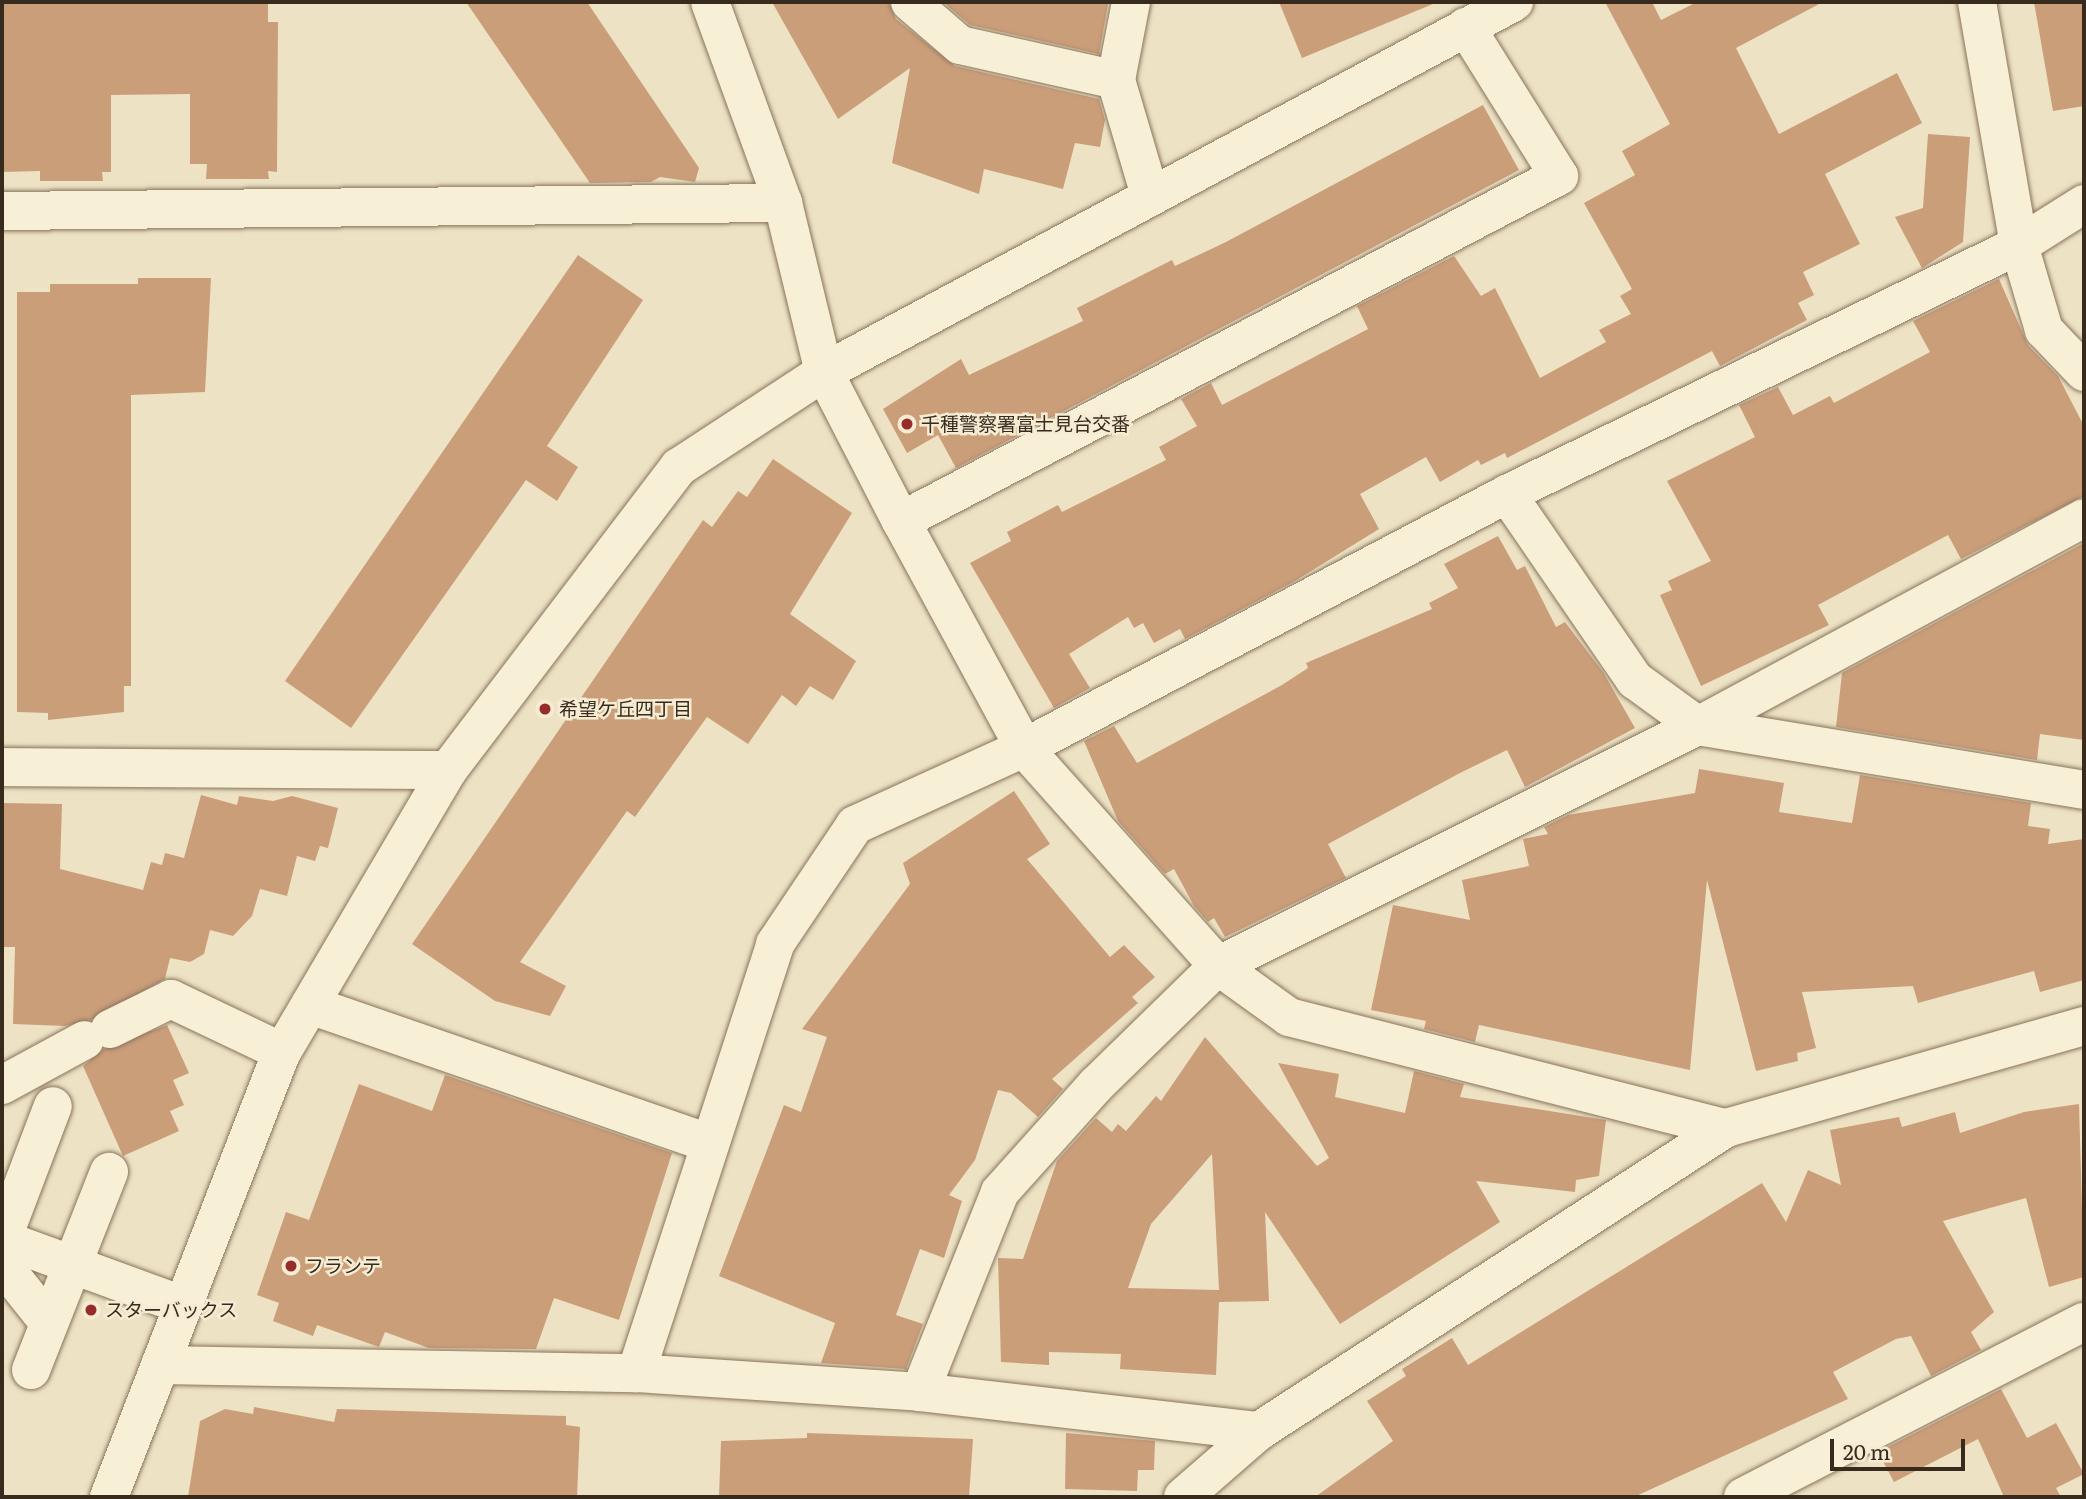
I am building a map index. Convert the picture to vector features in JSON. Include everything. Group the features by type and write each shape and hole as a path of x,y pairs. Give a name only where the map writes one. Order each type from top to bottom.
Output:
{"street":[{"path":"710,2 783,203 824,372 901,521 1024,748 1217,966 1289,1017 1726,1128"},
{"path":"910,2 960,45 1116,80"},
{"path":"1131,2 1116,80 1149,192"},
{"path":"109,1497 282,1052 448,770 679,467 824,372 1149,192 1514,2"},
{"path":"1977,2 2019,246 2044,330 2084,372"},
{"path":"901,521 1559,176 1466,27"},
{"path":"2,211 783,203"},
{"path":"636,1373 775,944 855,825 1024,748 1507,494 2019,246 2084,204"},
{"path":"1507,494 1635,680 1698,726 2084,790"},
{"path":"919,1392 1000,1192 1096,1085 1217,966 1698,726 2084,518"},
{"path":"2,767 448,770"},
{"path":"2,1085 171,999 282,1052"},
{"path":"310,1005 709,1143"},
{"path":"1183,1497 1259,1431 1726,1128 2084,1026"},
{"path":"53,1107 2,1239 74,1262 182,1305"},
{"path":"31,1370 108,1172"},
{"path":"2,1264 49,1323"},
{"path":"1743,1497 2084,1322"},
{"path":"160,1366 636,1373 919,1392 1259,1431"}],"building":[{"path":"2,2 268,2 268,22 278,22 277,172 268,171 269,179 206,179 207,164 190,164 190,94 111,95 111,172 102,172 103,181 40,181 40,171 2,172"},
{"path":"466,2 587,2 699,168 695,182 660,177 651,182 590,183"},
{"path":"772,2 889,2 896,19 955,66 1099,99 1105,120 1100,147 1075,143 1063,189 984,169 979,194 892,163 910,68 838,119"},
{"path":"943,2 1108,4 1099,54 970,25"},
{"path":"1279,2 1433,2 1433,4 1302,58"},
{"path":"1605,2 1652,2 1661,20 1697,2 1823,2 1736,48 1779,134 1897,73 1922,123 1825,174 1860,244 1803,272 1814,295 1798,303 1807,320 1720,366 1712,351 1507,458 1505,453 1481,465 1478,460 1440,482 1426,457 1360,494 1379,529 1295,581 1185,639 1180,629 1154,643 1143,623 1134,628 1128,617 1069,654 1090,688 1054,708 970,563 1011,541 1007,532 1058,505 1062,512 1166,460 1159,447 1197,426 1181,399 1211,383 1222,405 1368,329 1357,306 1454,256 1481,296 1495,288 1540,378 1606,342 1599,330 1631,314 1620,296 1632,289 1584,203 1635,175 1622,151 1670,124"},
{"path":"2034,2 2084,2 2084,106 2053,111"},
{"path":"1483,105 1519,170 956,468 938,435 907,453 883,409 961,359 969,375 1083,321 1077,308 1172,260 1175,266 1224,243"},
{"path":"1928,134 1970,137 1963,242 1922,268 1895,217 1923,208"},
{"path":"578,255 643,300 547,446 578,467 557,501 526,480 351,728 285,681"},
{"path":"138,278 211,278 205,392 131,395 131,686 124,686 124,712 48,720 48,713 17,712 17,292 50,292 50,284 138,284"},
{"path":"1999,279 2028,345 2058,376 2084,426 2084,496 1961,559 1948,535 1818,605 1829,625 1701,686 1660,595 1672,590 1668,581 1711,561 1667,481 1755,437 1739,405 1778,387 1793,415 1830,396 1834,403 1930,352 1913,321"},
{"path":"773,459 852,513 790,614 856,661 833,700 810,686 796,706 782,695 748,744 707,717 635,817 627,811 520,962 566,986 550,1016 495,1001 412,944 703,520 712,527 738,491 747,497"},
{"path":"1498,536 1517,570 1525,566 1556,627 1565,622 1603,672 1635,728 1525,787 1507,750 1460,773 1328,844 1346,878 1225,937 1214,918 1208,922 1194,906 1174,869 1165,874 1118,821 1084,741 1114,726 1137,763 1282,685 1308,668 1306,663 1432,609 1429,603 1458,588 1444,564"},
{"path":"2084,543 2084,740 2040,734 2037,760 1836,727 1842,673"},
{"path":"1699,769 1784,783 1779,812 1852,823 1860,775 2031,803 2028,826 2050,829 2048,844 2084,839 2084,980 2040,992 2034,971 1918,1003 1913,986 1802,992 1816,1048 1797,1053 1798,1061 1756,1071 1707,880 1690,1070 1479,1025 1475,1042 1424,1029 1426,1021 1371,1010 1393,905 1470,920 1462,880 1529,866 1523,839 1548,834 1544,827 1568,815 1695,793"},
{"path":"1014,791 1050,844 1027,859 1110,957 1124,945 1155,977 1132,997 1138,1003 1052,1079 1063,1089 1038,1117 1011,1093 998,1090 975,1160 949,1195 962,1201 944,1258 920,1249 896,1315 923,1324 906,1369 821,1363 835,1323 719,1276 784,1105 801,1112 827,1037 802,1029 910,884 903,863"},
{"path":"201,795 237,805 239,796 273,801 292,796 338,808 328,848 320,846 315,861 297,856 287,896 260,889 252,916 233,936 210,930 204,954 190,962 170,958 165,979 91,1020 65,1026 13,1024 15,947 2,947 2,803 62,804 60,869 143,890 151,862 162,865 165,853 184,858"},
{"path":"167,1025 189,1073 173,1080 184,1105 170,1111 179,1131 123,1156 83,1066 104,1049"},
{"path":"1205,1037 1317,1166 1329,1158 1278,1063 1339,1074 1335,1097 1405,1113 1414,1071 1464,1084 1460,1097 1606,1120 1599,1176 1576,1180 1575,1192 1476,1181 1500,1222 1340,1324 1265,1212 1269,1301 1219,1302 1216,1375 1120,1369 1121,1354 1049,1352 1049,1365 1001,1362 998,1258 1023,1259 1057,1161 1096,1118 1112,1132 1118,1124 1126,1131 1156,1096 1161,1101","holes":["1212,1154 1219,1290 1128,1288 1151,1224"]},
{"path":"445,1075 672,1153 619,1320 554,1298 536,1349 429,1348 385,1332 379,1347 317,1325 313,1336 273,1321 279,1303 257,1295 286,1212 309,1220 359,1084 432,1111"},
{"path":"2079,1104 2084,1277 2049,1287 2026,1198 1943,1221 1994,1312 1971,1332 1981,1350 1931,1376 1911,1336 1896,1339 1833,1372 1848,1399 1634,1497 1315,1497 1393,1441 1367,1401 1406,1376 1402,1369 1452,1338 1468,1365 1762,1183 1786,1222 1808,1170 1841,1185 1830,1130 1899,1117 1902,1127 1955,1112 1960,1133 2024,1112"},
{"path":"2001,1389 2027,1438 2056,1423 2084,1474 2056,1488 2061,1497 2004,1497 1978,1439 1894,1482 1878,1452"},
{"path":"254,1407 334,1422 337,1409 566,1416 566,1425 580,1427 577,1497 188,1497 200,1421 225,1409 253,1414"},
{"path":"807,1433 973,1439 969,1497 719,1497 721,1441 807,1438"},
{"path":"1066,1433 1155,1441 1154,1470 1138,1470 1137,1491 1065,1489"}],"place":[{"name":"千種警察署富士見台交番","path":"907,424"},
{"name":"希望ケ丘四丁目","path":"545,709"},
{"name":"フランテ","path":"291,1266"},
{"name":"スターバックス","path":"91,1310"}]}
